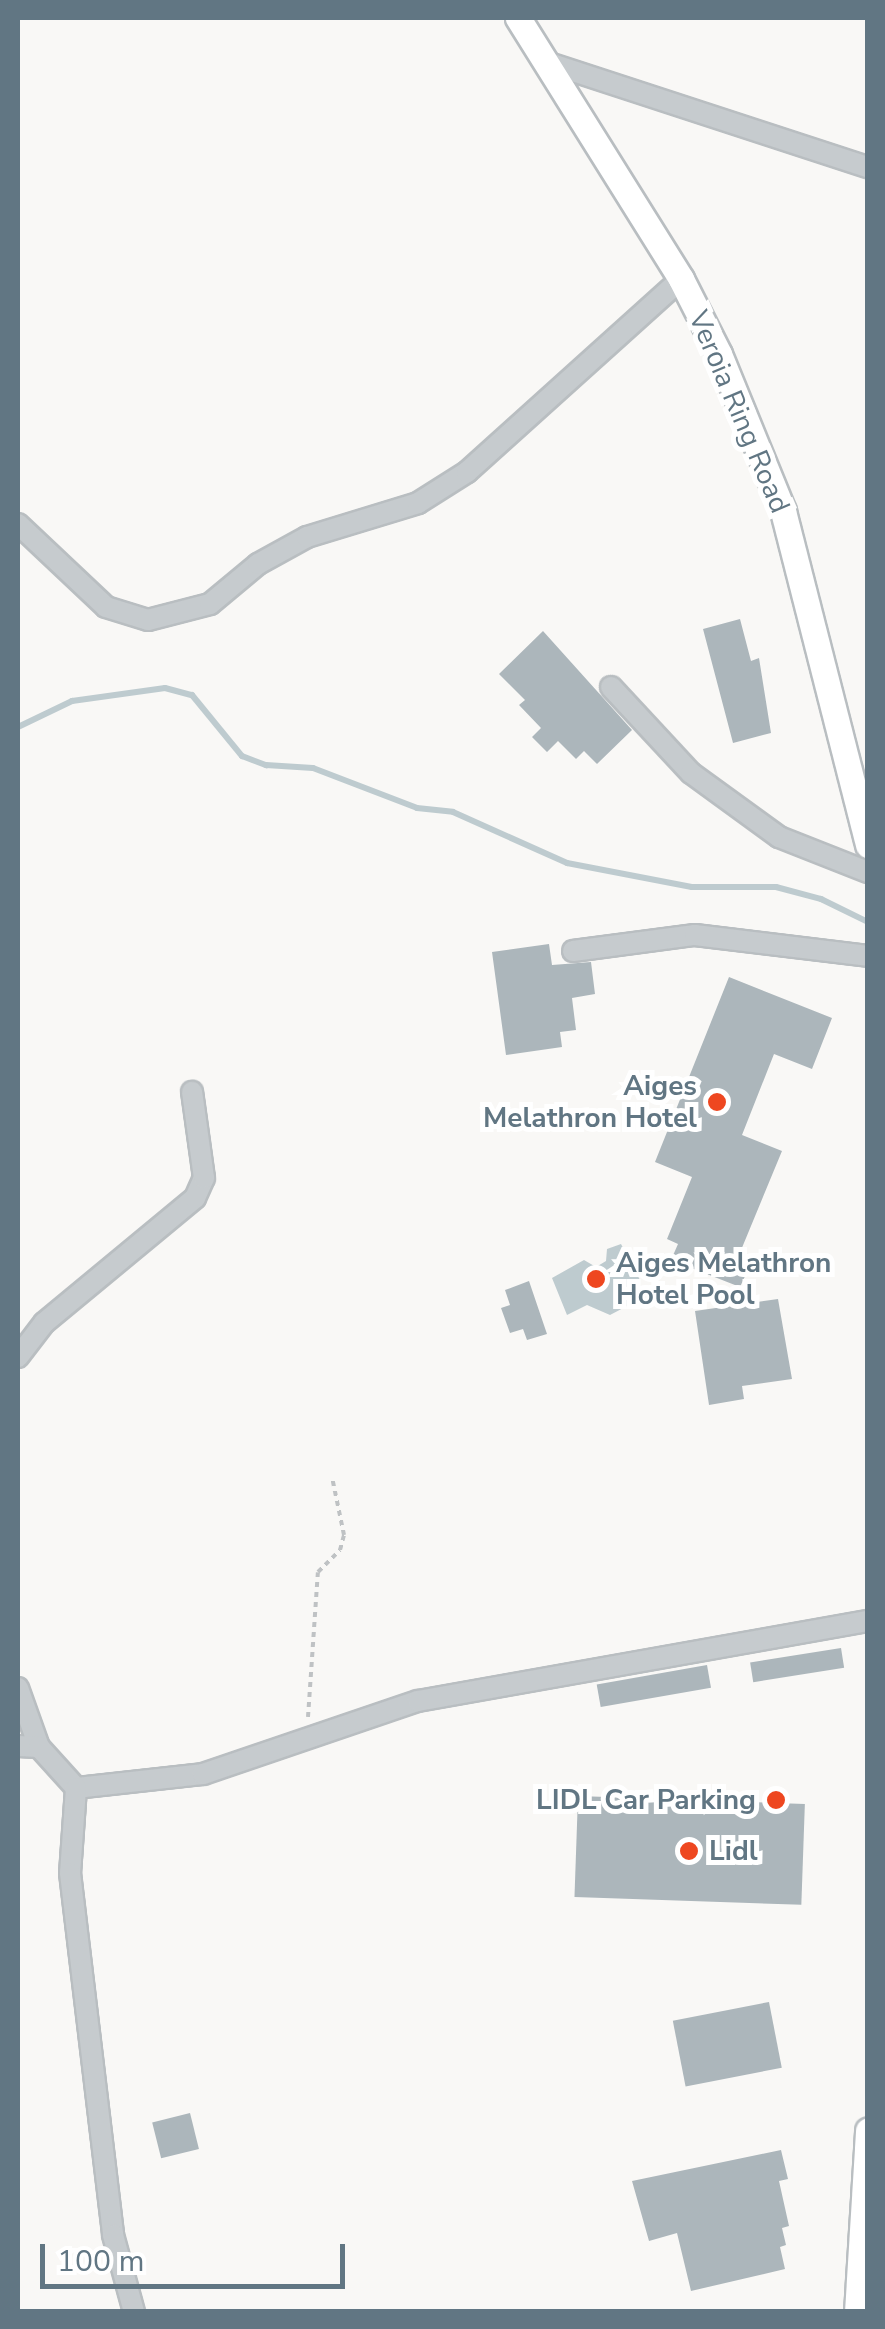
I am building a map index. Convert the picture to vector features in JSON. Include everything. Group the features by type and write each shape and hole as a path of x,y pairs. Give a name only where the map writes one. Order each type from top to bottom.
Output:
{"main road":[{"name":"Verοia Ring Road","path":"518,18 681,279 783,511 868,845"},
{"path":"857,2312 868,2130"}],"street":[{"path":"548,63 868,167"},
{"path":"18,524 106,607 148,620 210,604 258,564 307,536 418,502 467,472 681,279"},
{"path":"610,687 692,774 779,837 868,872"},
{"path":"573,951 696,935 868,956"},
{"path":"18,1357 44,1323 195,1198 204,1178 192,1092"},
{"path":"18,1688 28,1746 76,1788 203,1774 418,1701 868,1620"},
{"path":"76,1788 70,1873 113,2235 134,2312"}],"path":[{"path":"308,1737 318,1572 340,1550 344,1535 332,1477"}],"shaded area":[{"name":"Aiges Melathron Hotel Pool","path":"621,1244 640,1280 631,1304 610,1315 587,1305 567,1315 552,1278 584,1260 596,1267 606,1261 607,1249"}],"building":[{"path":"740,619 751,661 759,658 771,733 733,743 703,629"},
{"path":"543,631 632,730 597,764 584,751 576,759 558,741 547,752 532,737 541,728 519,705 525,700 499,674"},
{"path":"549,944 552,965 591,962 595,994 572,998 576,1030 560,1032 562,1047 506,1055 492,952"},
{"name":"Aiges Melathron Hotel","path":"729,977 832,1018 812,1069 774,1054 742,1135 782,1151 739,1255 753,1259 740,1287 671,1260 678,1244 667,1239 692,1177 655,1162"},
{"path":"529,1281 547,1334 527,1340 523,1329 510,1333 501,1308 510,1305 505,1290"},
{"path":"778,1299 792,1379 742,1386 744,1399 709,1405 695,1311"},
{"path":"841,1648 844,1668 753,1682 750,1662"},
{"path":"707,1665 711,1688 601,1707 597,1684"},
{"name":"Lidl","path":"578,1796 805,1804 801,1905 574,1897"},
{"path":"769,2002 782,2068 686,2086 673,2021"},
{"path":"190,2113 199,2149 161,2158 152,2122"},
{"path":"781,2150 788,2179 779,2181 789,2226 782,2228 786,2245 780,2247 785,2269 691,2291 677,2233 649,2241 632,2181"}],"waterway":[{"path":"18,727 72,701 165,688 192,695 242,756 266,765 313,768 417,808 453,812 567,863 692,887 776,887 821,899 868,922"}],"place":[{"name":"Aiges Melathron Hotel","path":"717,1102"},
{"name":"Aiges Melathron Hotel Pool","path":"596,1279"},
{"name":"LIDL Car Parking","path":"776,1800"},
{"name":"Lidl","path":"689,1851"}]}
